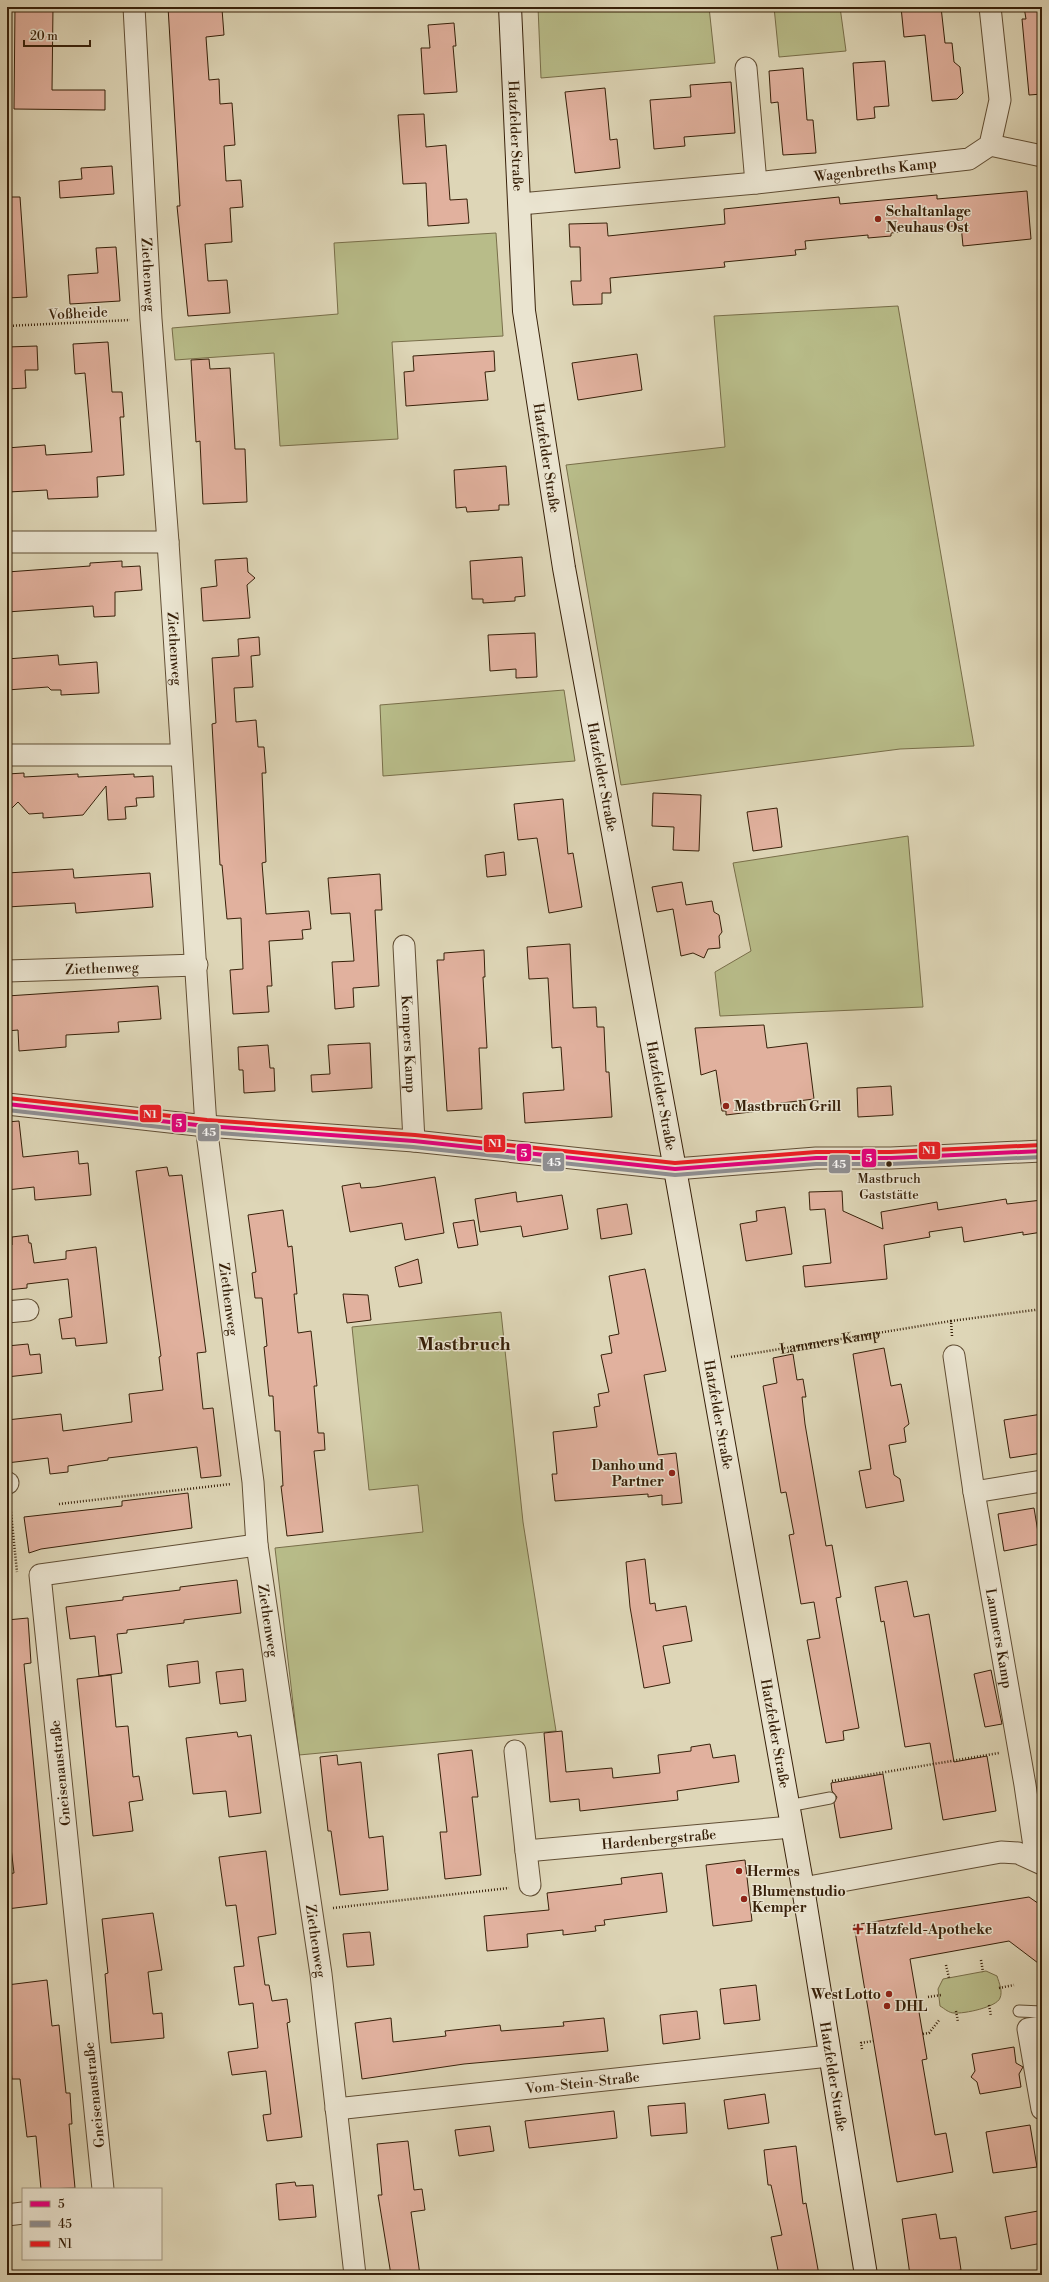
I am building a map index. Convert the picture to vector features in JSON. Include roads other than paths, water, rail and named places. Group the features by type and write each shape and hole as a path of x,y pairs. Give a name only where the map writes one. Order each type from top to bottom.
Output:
{"street":[{"name":"Ziethenweg","path":"134,7 151,320 197,965 206,1126 253,1482 257,1545 321,1974 355,2275"},
{"name":"Hatzfelder Straße","path":"510,7 524,311 564,568 675,1169 789,1817 803,1888 829,2056 866,2275"},
{"path":"990,7 1000,100 990,145 1042,156"},
{"path":"746,68 756,182"},
{"name":"Wagenbreths Kamp","path":"520,204 756,182 969,159 990,145"},
{"path":"7,542 168,542"},
{"path":"7,755 181,755"},
{"name":"Kempers Kamp","path":"404,946 414,1141"},
{"name":"Ziethenweg","path":"7,971 197,965"},
{"path":"7,1104 206,1126 414,1141 675,1169 816,1158 891,1158 1042,1151"},
{"path":"7,1312 28,1310"},
{"name":"Lammers Kamp","path":"954,1356 974,1492 1019,1749 1034,1783 1039,1862"},
{"path":"974,1492 1042,1481"},
{"name":"Gneisenaustraße","path":"103,2188 40,1575 257,1545"},
{"path":"515,1751 530,1885"},
{"name":"Hardenbergstraße","path":"526,1851 789,1817"},
{"path":"803,1888 1001,1852 1018,1854 1039,1862"},
{"path":"1042,2027 1028,2029 1042,2109"},
{"name":"Vom-Stein-Straße","path":"336,2109 829,2056"},
{"path":"7,2215 22,2213"}],"lane":[{"path":"789,1817 830,1798"},
{"path":"1019,2011 1042,2012"}],"place":[{"name":"Schaltanlage Neuhaus Ost","path":"878,219"},
{"name":"Mastbruch Grill","path":"726,1106"},
{"name":"Mastbruch Gaststätte","path":"889,1164"},
{"name":"Danho und Partner","path":"672,1473"},
{"name":"Hermes","path":"739,1871"},
{"name":"Blumenstudio Kemper","path":"744,1899"},
{"name":"Hatzfeld-Apotheke","path":"858,1929"},
{"name":"West Lotto","path":"889,1994"},
{"name":"DHL","path":"887,2006"}],"district":[{"name":"Mastbruch","path":"464,1344"}]}
